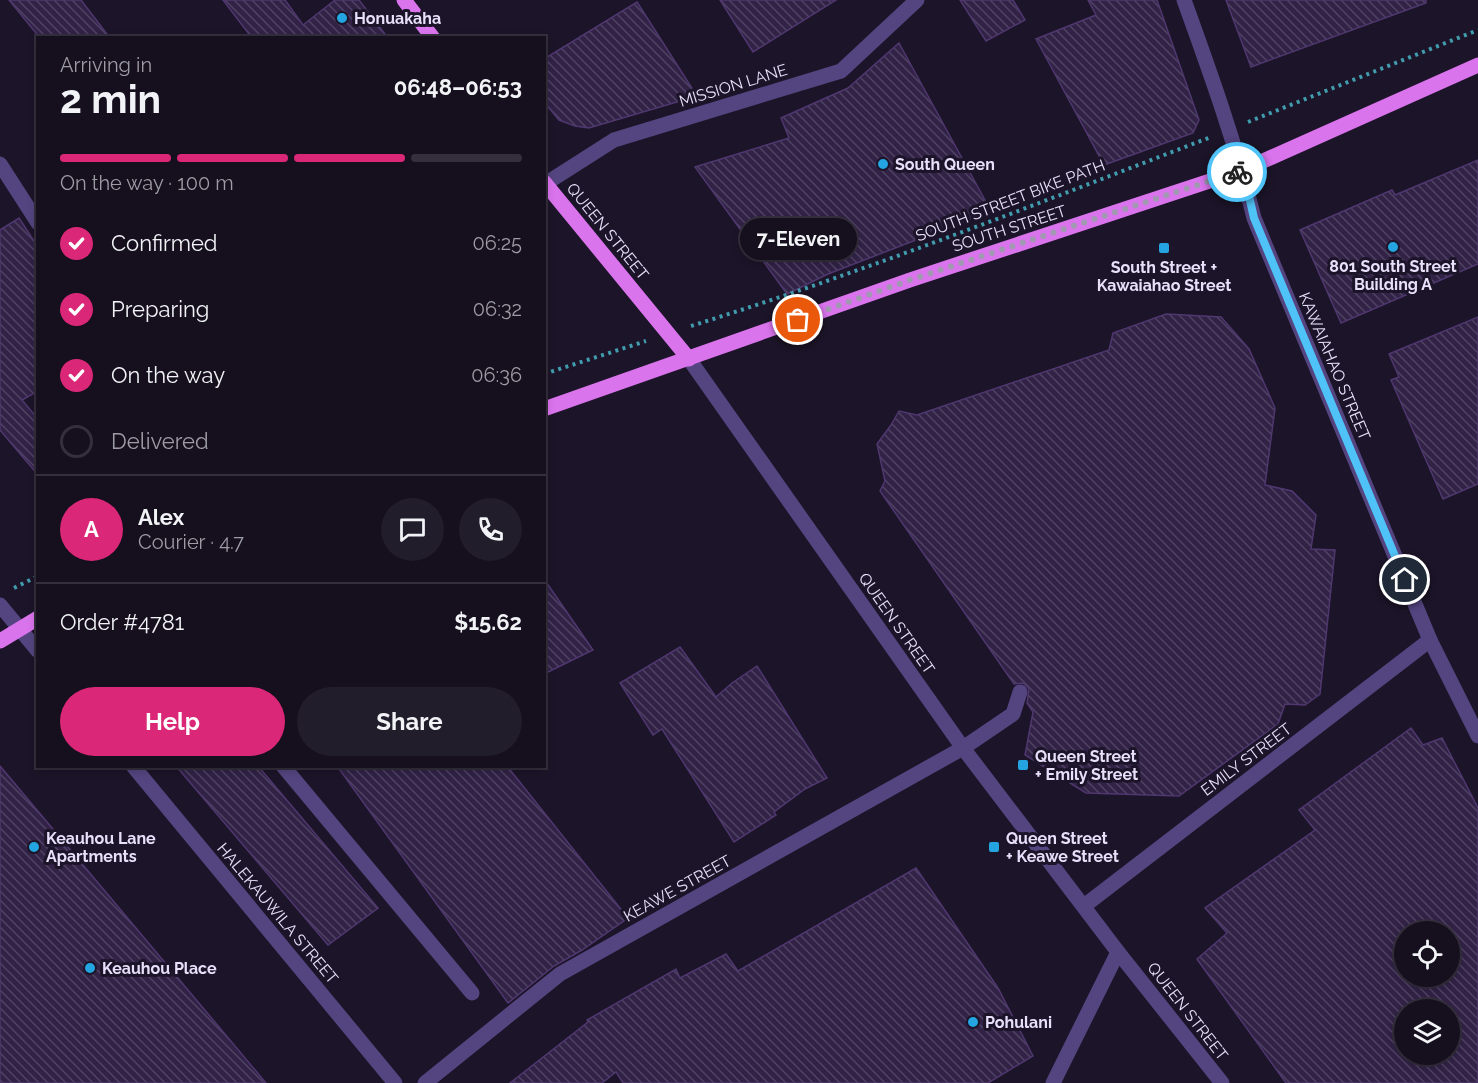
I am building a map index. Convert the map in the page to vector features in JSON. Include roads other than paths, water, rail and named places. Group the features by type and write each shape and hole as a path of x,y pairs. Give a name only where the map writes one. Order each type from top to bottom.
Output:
{"main road":[{"path":"404,0 431,36"},
{"name":"SOUTH STREET","path":"546,408 910,280 1243,170 1478,65"},
{"name":"QUEEN STREET","path":"546,184 689,359"},
{"path":"0,641 36,619"}],"street":[{"name":"MISSION LANE","path":"546,182 614,140 841,70 917,0"},
{"name":"KAWAIAHAO STREET","path":"1184,0 1230,129 1243,170 1254,218 1430,640 1478,736"},
{"path":"0,164 36,220"},
{"name":"QUEEN STREET","path":"689,359 963,748 1118,952 1222,1083"},
{"path":"0,605 36,649"},
{"name":"EMILY STREET","path":"1084,906 1430,640"},
{"name":"KEAWE STREET","path":"425,1083 560,974 963,748 1013,714 1020,692"},
{"name":"HALEKAUWILA STREET","path":"135,768 395,1083"},
{"path":"285,768 472,993"},
{"path":"1053,1083 1118,952"}],"place":[{"name":"Honuakaha","path":"342,18"},
{"name":"South Queen","path":"883,164"},
{"name":"801 South Street Building A","path":"1393,247"},
{"name":"South Street + Kawaiahao Street","path":"1164,248"},
{"name":"7-Eleven","path":"798,320"},
{"name":"Queen Street + Emily Street","path":"1023,765"},
{"name":"Keauhou Lane Apartments","path":"34,847"},
{"name":"Queen Street + Keawe Street","path":"994,847"},
{"name":"Keauhou Place","path":"90,968"},
{"name":"Pohulani","path":"973,1022"}]}
